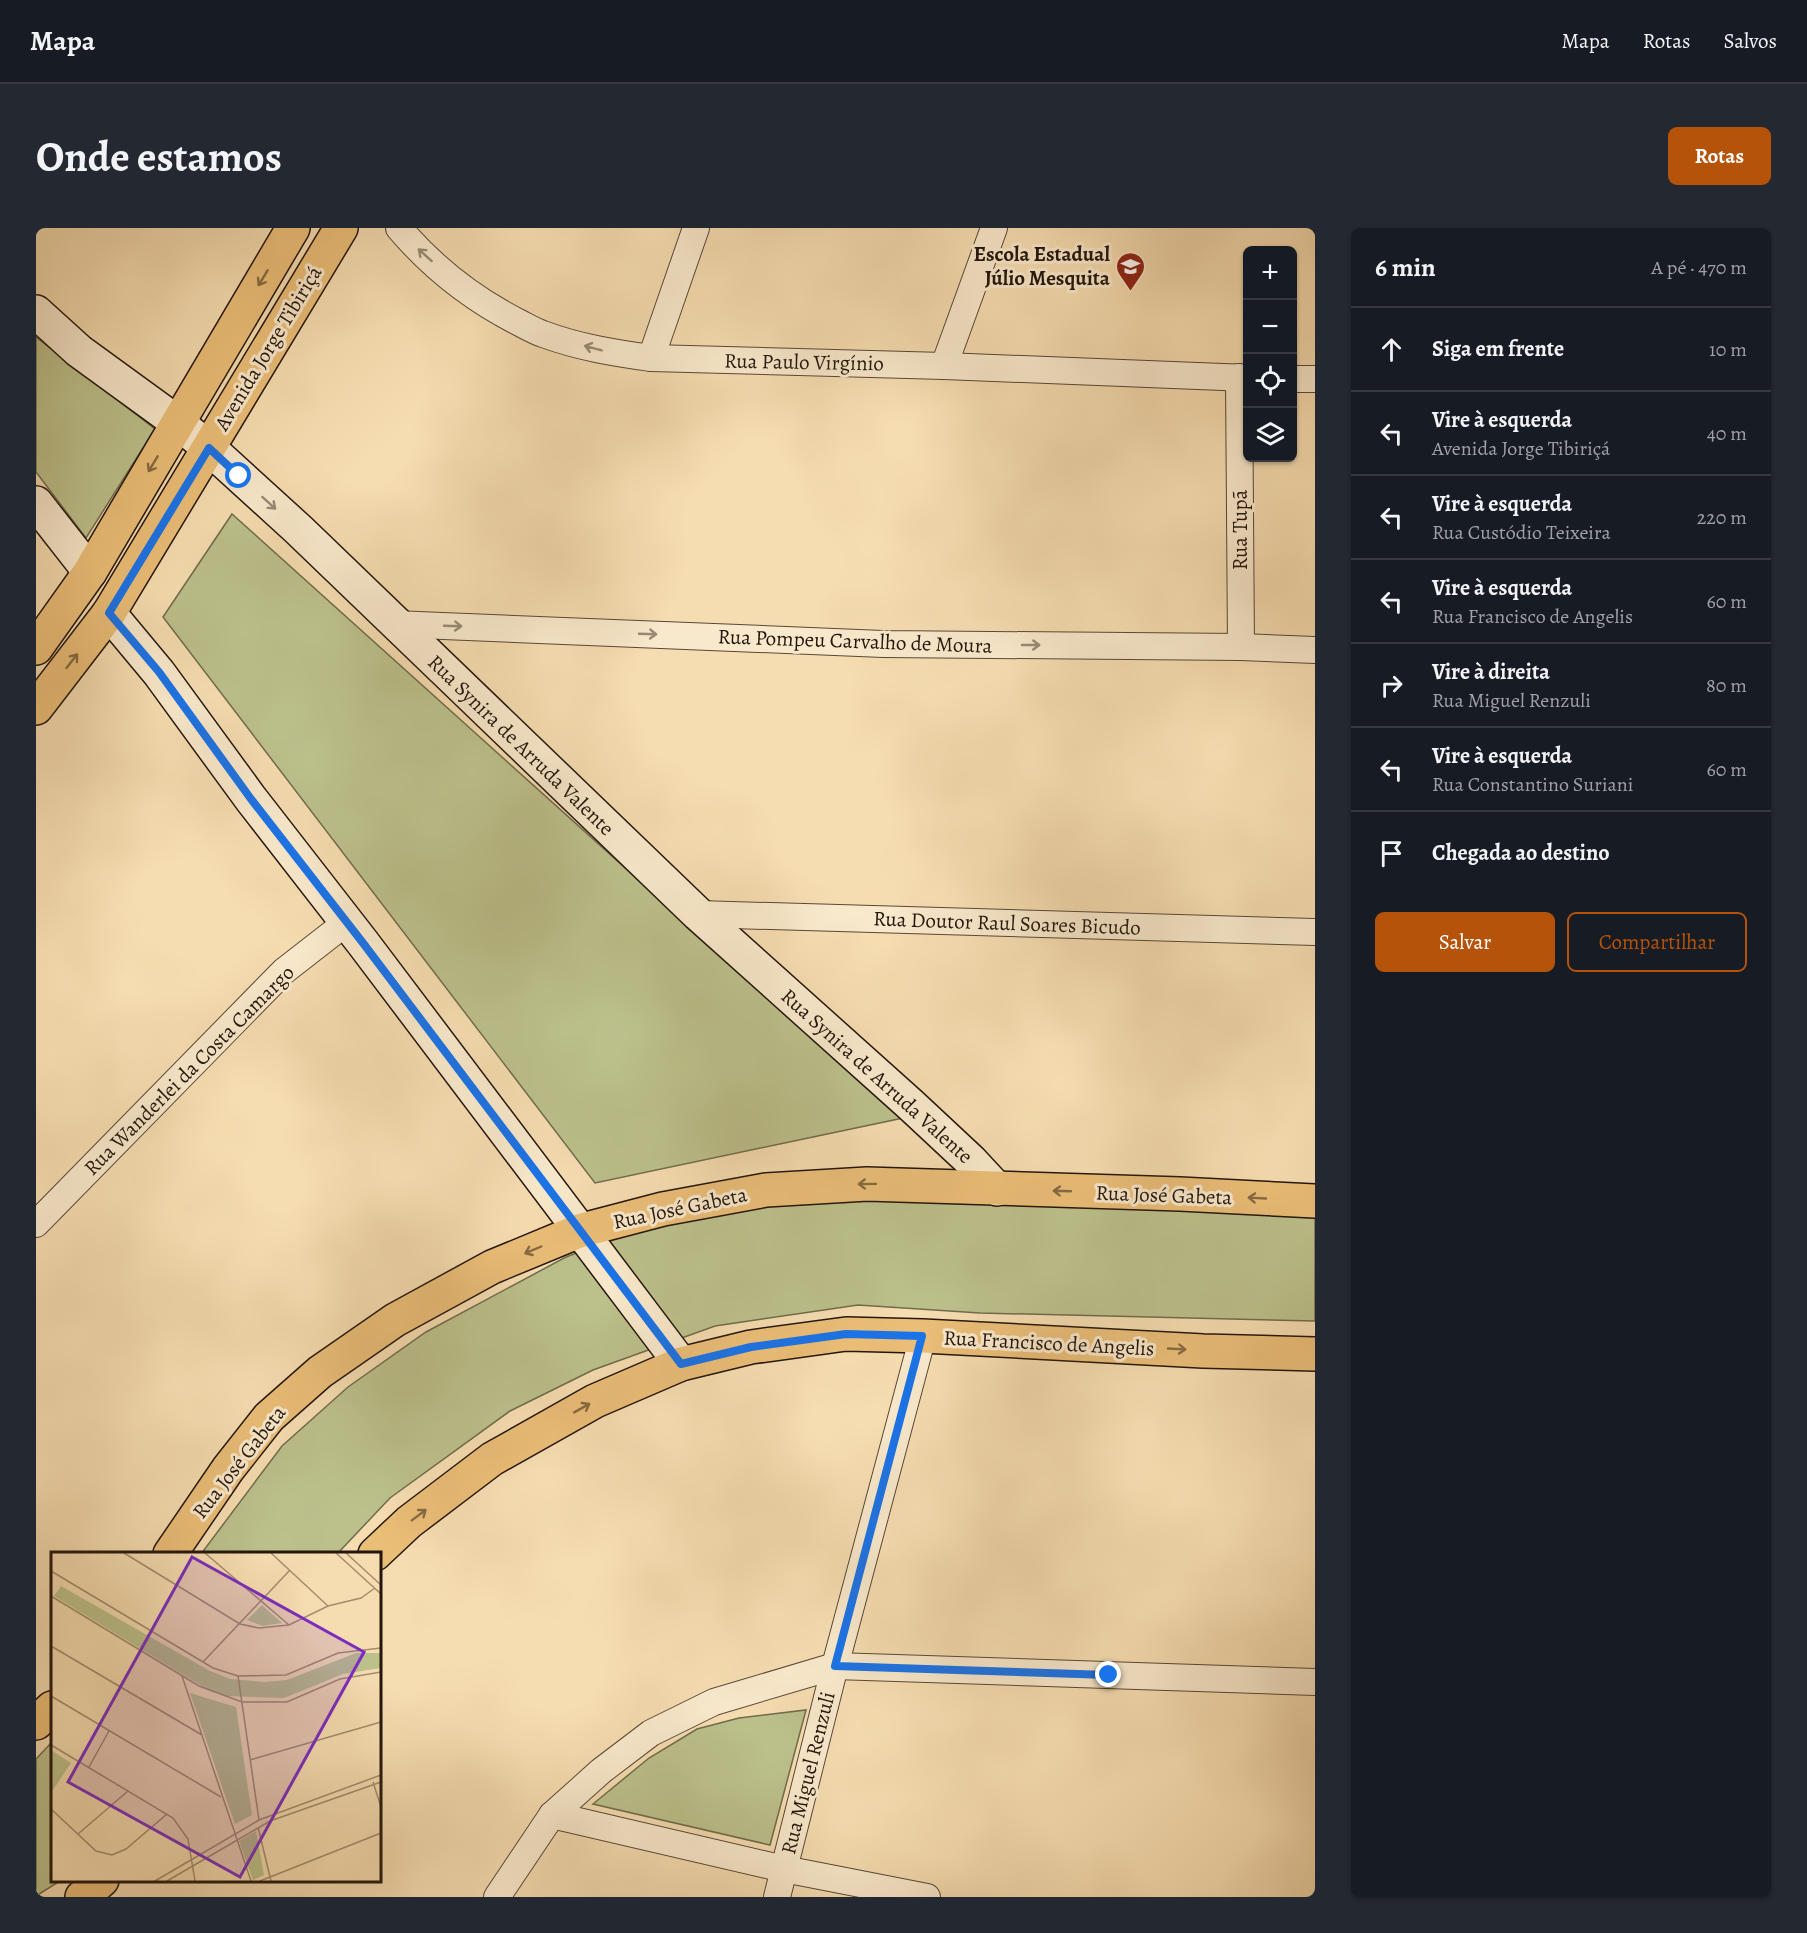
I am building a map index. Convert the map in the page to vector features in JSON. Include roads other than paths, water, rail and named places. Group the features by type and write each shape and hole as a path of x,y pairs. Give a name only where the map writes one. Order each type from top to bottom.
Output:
{"main road":[{"name":"Avenida Jorge Tibiriçá","path":"36,648 90,572 293,228"},
{"name":"Avenida Jorge Tibiriçá","path":"36,708 109,613 340,228"},
{"name":"Rua José Gabeta","path":"171,1552 228,1469 269,1417 320,1372 394,1320 492,1267 579,1231 663,1209 766,1190 867,1184 1180,1194 1315,1201"},
{"name":"Rua Francisco de Angelis","path":"377,1552 409,1522 492,1459 595,1401 681,1364 751,1347 846,1334 1315,1354"},
{"path":"36,1724 51,1709"},
{"path":"82,1897 101,1882"}],"street":[{"name":"Rua Paulo Virgínio","path":"399,228 414,245 453,280 496,311 541,334 603,351 651,358 1243,377"},
{"path":"651,358 696,228"},
{"path":"944,366 994,228"},
{"name":"Rua Synira de Arruda Valente","path":"36,312 79,351 209,448 299,530 394,624 698,914 911,1104 997,1189"},
{"name":"Rua Tupã","path":"1241,647 1243,377"},
{"path":"1297,379 1315,379"},
{"path":"36,503 90,572"},
{"path":"109,613 159,672 251,799 347,922 681,1364"},
{"name":"Rua Pompeu Carvalho de Moura","path":"394,624 883,644 1241,647 1315,650"},
{"name":"Rua Doutor Raul Soares Bicudo","path":"698,914 1315,932"},
{"name":"Rua Wanderlei da Costa Camargo","path":"36,1224 284,971 347,922"},
{"name":"Rua Miguel Renzuli","path":"777,1897 922,1336"},
{"path":"497,1897 552,1815 601,1771 651,1733 714,1702 835,1666 1315,1682"},
{"path":"552,1815 784,1869 927,1897"}],"place":[{"name":"Escola Estadual Júlio Mesquita","path":"1131,292"}]}
